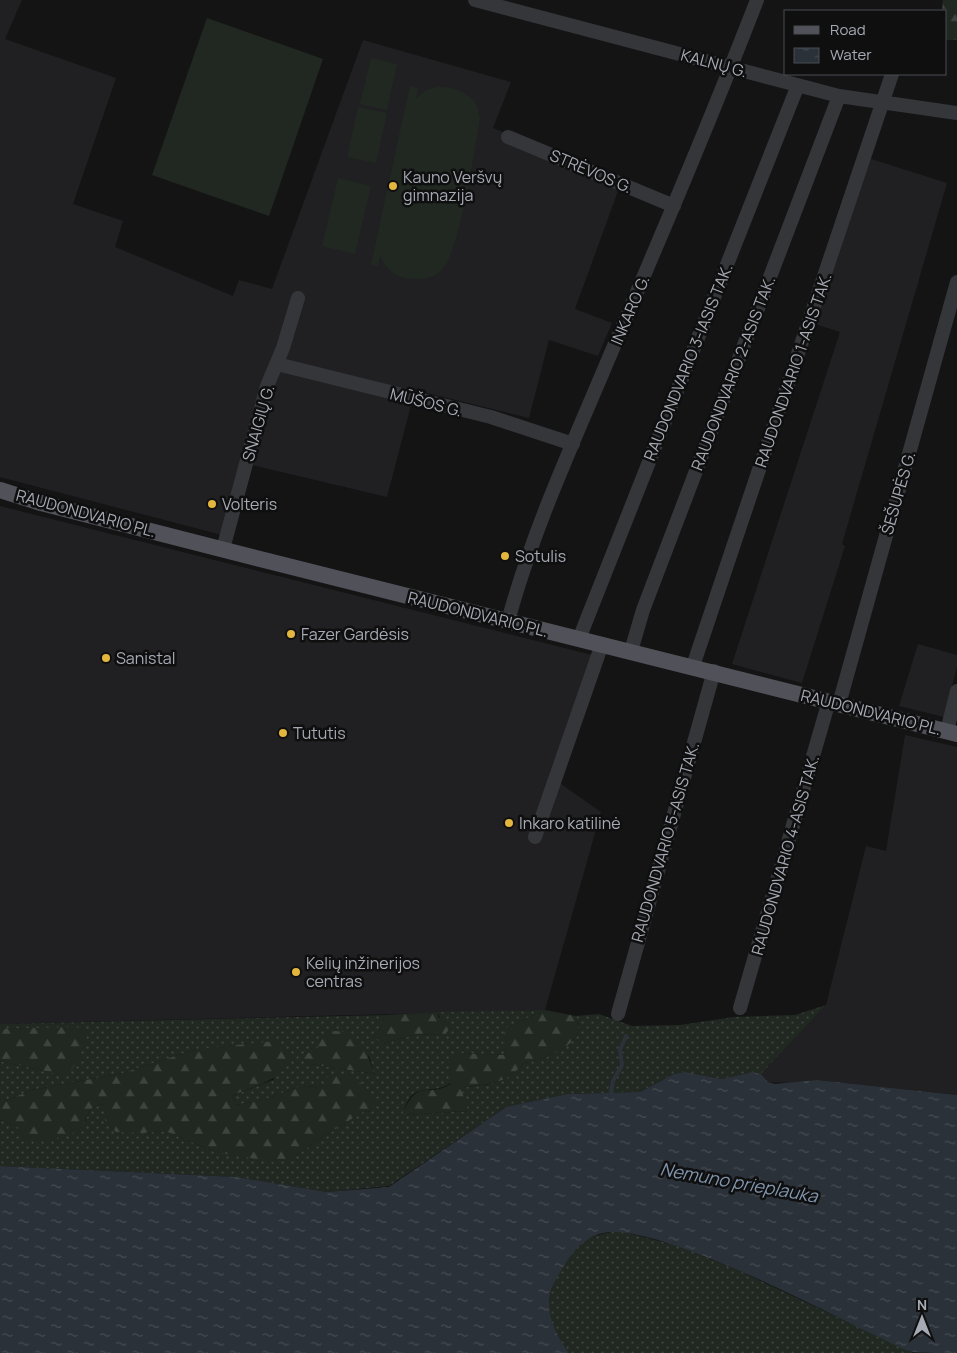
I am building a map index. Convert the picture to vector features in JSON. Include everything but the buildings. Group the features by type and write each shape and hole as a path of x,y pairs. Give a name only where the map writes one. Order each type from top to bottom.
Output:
{"main road":[{"name":"RAUDONDVARIO PL.","path":"0,490 223,549 952,732"}],"street":[{"name":"KALNŲ G.","path":"475,0 839,96 883,104 957,113"},
{"name":"INKARO G.","path":"508,621 528,556 731,68 757,0"},
{"name":"RAUDONDVARIO 1-ASIS TAK.","path":"694,666 892,75"},
{"name":"RAUDONDVARIO 3-IASIS TAK.","path":"578,638 798,85"},
{"name":"RAUDONDVARIO 2-ASIS TAK.","path":"631,651 646,601 839,96"},
{"name":"STRĖVOS G.","path":"508,137 674,206"},
{"name":"ŠEŠUPĖS G.","path":"834,703 957,282"},
{"name":"SNAIGIŲ G.","path":"223,549 267,386 277,364 298,298"},
{"name":"MŪŠOS G.","path":"277,364 491,417 573,444"},
{"path":"535,837 602,644"},
{"name":"RAUDONDVARIO 5-ASIS TAK.","path":"618,1014 714,671"},
{"path":"952,732 957,690"},
{"name":"RAUDONDVARIO 4-ASIS TAK.","path":"740,1008 834,703"}],"shaded area":[{"path":"0,0 22,0 5,39 116,78 73,204 123,221 115,247 233,296 239,280 272,289 363,40 511,82 493,128 622,180 575,309 612,323 598,356 549,340 529,418 415,390 387,497 243,463 222,535 0,477"},
{"path":"868,158 947,183 842,544 845,546 802,683 732,664 840,332 812,323"},
{"path":"0,506 604,658 554,779 601,812 545,1010 0,1024"},
{"path":"918,644 957,655 957,667 944,717 899,706"},
{"path":"905,735 957,747 957,1095 817,1080 792,1083 768,1082 761,1074 826,1005 866,846 886,851"}],"green space":[{"path":"943,0 957,0 957,40 947,40 947,10 942,10"},
{"path":"207,18 323,59 269,216 152,175"},
{"path":"371,58 397,64 387,110 360,104"},
{"path":"410,86 418,88 416,99 431,88 445,87 460,91 476,104 480,119 460,223 448,261 438,273 431,277 420,279 397,275 389,269 380,256 378,266 371,264"},
{"path":"358,107 387,113 376,163 347,157"},
{"path":"338,178 371,186 355,254 322,246"},
{"path":"826,1005 761,1074 753,1072 722,1079 684,1072 674,1074 640,1092 567,1094 506,1107 389,1186 327,1192 237,1177 0,1166 0,1120 17,1126 85,1121 91,1109 101,1104 143,1133 165,1131 216,1152 296,1156 319,1139 363,1112 373,1111 323,1087 301,1086 266,1099 237,1105 232,1096 275,1079 197,1049 123,1073 32,1090 0,1103 0,1061 59,1074 69,1074 87,1039 81,1028 0,1029 0,1024 385,1015 379,1031 383,1044 416,1034 445,1035 438,1012 545,1010 506,1028 508,1052 504,1055 460,1053 451,1083 443,1087 416,1092 411,1096 403,1115 468,1111 460,1088 495,1083 510,1076 524,1063 538,1060 563,1049 570,1044 578,1032 576,1016 599,1014 632,1026 680,1025 734,1017 795,1015","holes":["316,1051 369,1056 375,1074 309,1064 303,1059 303,1054"]},
{"path":"545,1010 576,1016 578,1032 570,1044 546,1057 524,1063 503,1080 461,1088 468,1111 402,1115 408,1103 418,1092 435,1090 451,1084 448,1076 452,1058 460,1053 504,1055 508,1052 502,1040 506,1028"},
{"path":"438,1012 438,1017 451,1026 445,1035 416,1034 383,1044 373,1037 379,1031 385,1015"},
{"path":"81,1028 87,1039 80,1056 69,1074 59,1074 0,1061 0,1029"},
{"path":"335,1031 345,1032 359,1039 376,1074 309,1064 303,1059 303,1054 316,1051 322,1036"},
{"path":"275,1041 292,1054 288,1063 268,1081 232,1096 237,1105 266,1099 301,1086 323,1087 327,1077 352,1074 378,1101 373,1111 363,1112 319,1139 296,1156 278,1163 216,1152 165,1131 143,1133 116,1132 105,1120 108,1109 101,1104 91,1109 79,1131 54,1139 24,1139 17,1126 0,1120 0,1103 32,1090 123,1073 197,1049"},
{"path":"620,1231 679,1246 740,1271 913,1353 569,1353 554,1331 549,1316 550,1297 556,1277 573,1251 584,1241 594,1236"}],"water":[{"name":"Nemuno prieplauka","path":"684,1072 722,1079 753,1072 761,1074 768,1082 775,1084 817,1080 957,1095 957,1353 912,1352 733,1268 654,1239 622,1232 599,1234 584,1242 572,1254 554,1283 549,1301 551,1320 569,1353 0,1353 0,1166 237,1177 327,1192 389,1187 506,1107 567,1094 640,1092 674,1074"}],"waterway":[{"path":"610,1097 613,1081 622,1065 620,1050 626,1036"}],"place":[{"name":"Kauno Veršvų gimnazija","path":"393,186"},
{"name":"Volteris","path":"212,504"},
{"name":"Sotulis","path":"505,556"},
{"name":"Fazer Gardėsis","path":"291,634"},
{"name":"Sanistal","path":"106,658"},
{"name":"Tututis","path":"283,733"},
{"name":"Inkaro katilinė","path":"509,823"},
{"name":"Kelių inžinerijos centras","path":"296,972"}]}
